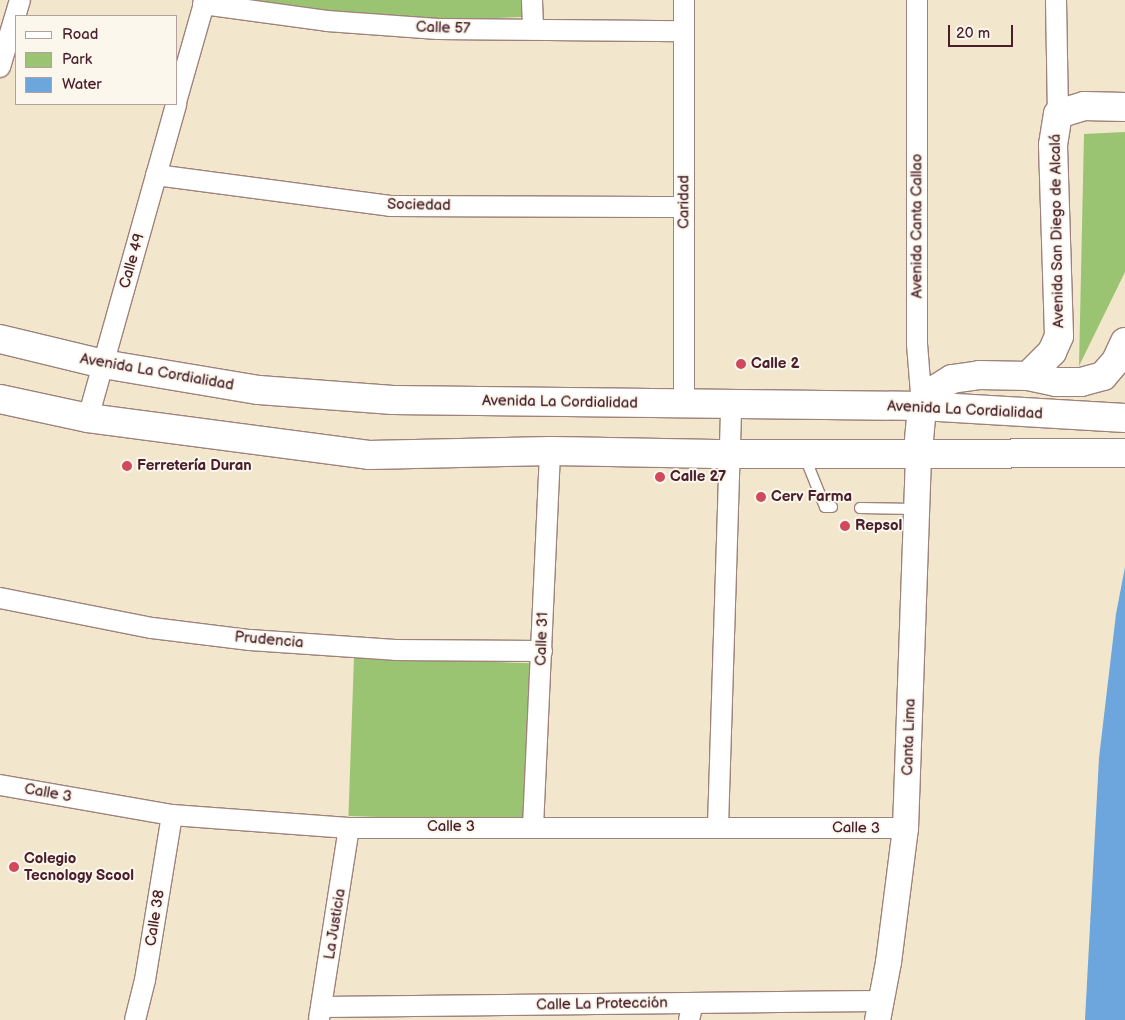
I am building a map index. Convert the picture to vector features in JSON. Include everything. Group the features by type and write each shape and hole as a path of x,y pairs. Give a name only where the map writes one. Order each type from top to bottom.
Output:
{"main road":[{"name":"Avenida San Diego de Alcalá","path":"1028,376 1052,352 1059,336 1053,145 1058,114 1084,106 1125,107"},
{"name":"Avenida La Cordialidad","path":"0,339 103,364 259,390 393,400 922,406 1121,419"},
{"path":"922,406 936,389 952,379 979,375 1028,376 1072,382 1103,376 1116,360 1125,342"},
{"path":"0,399 88,418 369,455 550,451 730,454 918,451 1120,453"},
{"name":"Avenida Canta Callao","path":"918,451 922,406"}],"street":[{"path":"16,15 20,0"},
{"path":"532,0 533,28"},
{"name":"Caridad","path":"684,0 684,403"},
{"name":"Avenida Canta Callao","path":"917,0 917,344 922,406"},
{"path":"1056,0 1058,114"},
{"name":"Calle 57","path":"204,2 345,22 438,29 533,28 684,31"},
{"name":"Calle 49","path":"178,96 204,2"},
{"path":"0,67 15,17"},
{"name":"Calle 49","path":"88,418 175,105"},
{"name":"Sociedad","path":"156,175 390,206 684,207"},
{"path":"718,826 731,404"},
{"name":"Calle 31","path":"533,827 550,451"},
{"name":"Canta Lima","path":"879,1010 905,828 914,618 914,509 918,451"},
{"name":"Prudencia","path":"0,598 152,628 250,640 394,650 542,651"},
{"name":"Calle 3","path":"1,788 172,815 349,828 718,826 905,828"},
{"name":"Calle 38","path":"135,1020 145,980 172,815"},
{"name":"La Justicia","path":"321,1014 349,828"},
{"name":"Calle La Protección","path":"321,1014 879,1010"}],"lane":[{"path":"804,454 825,507 832,508"},
{"path":"860,508 914,509"}],"green space":[{"path":"237,0 522,0 522,17 439,20 330,13"},
{"path":"1125,132 1125,272 1079,366 1084,134"},
{"path":"354,657 531,663 525,822 348,816"}],"water":[{"path":"1125,567 1125,1020 1085,1020 1099,758 1116,614"}],"place":[{"name":"Calle 2","path":"741,364"},
{"name":"Ferretería Duran","path":"127,466"},
{"name":"Calle 27","path":"660,477"},
{"name":"Cerv Farma","path":"761,497"},
{"name":"Repsol","path":"845,526"},
{"name":"Colegio Tecnology Scool","path":"14,867"}]}
